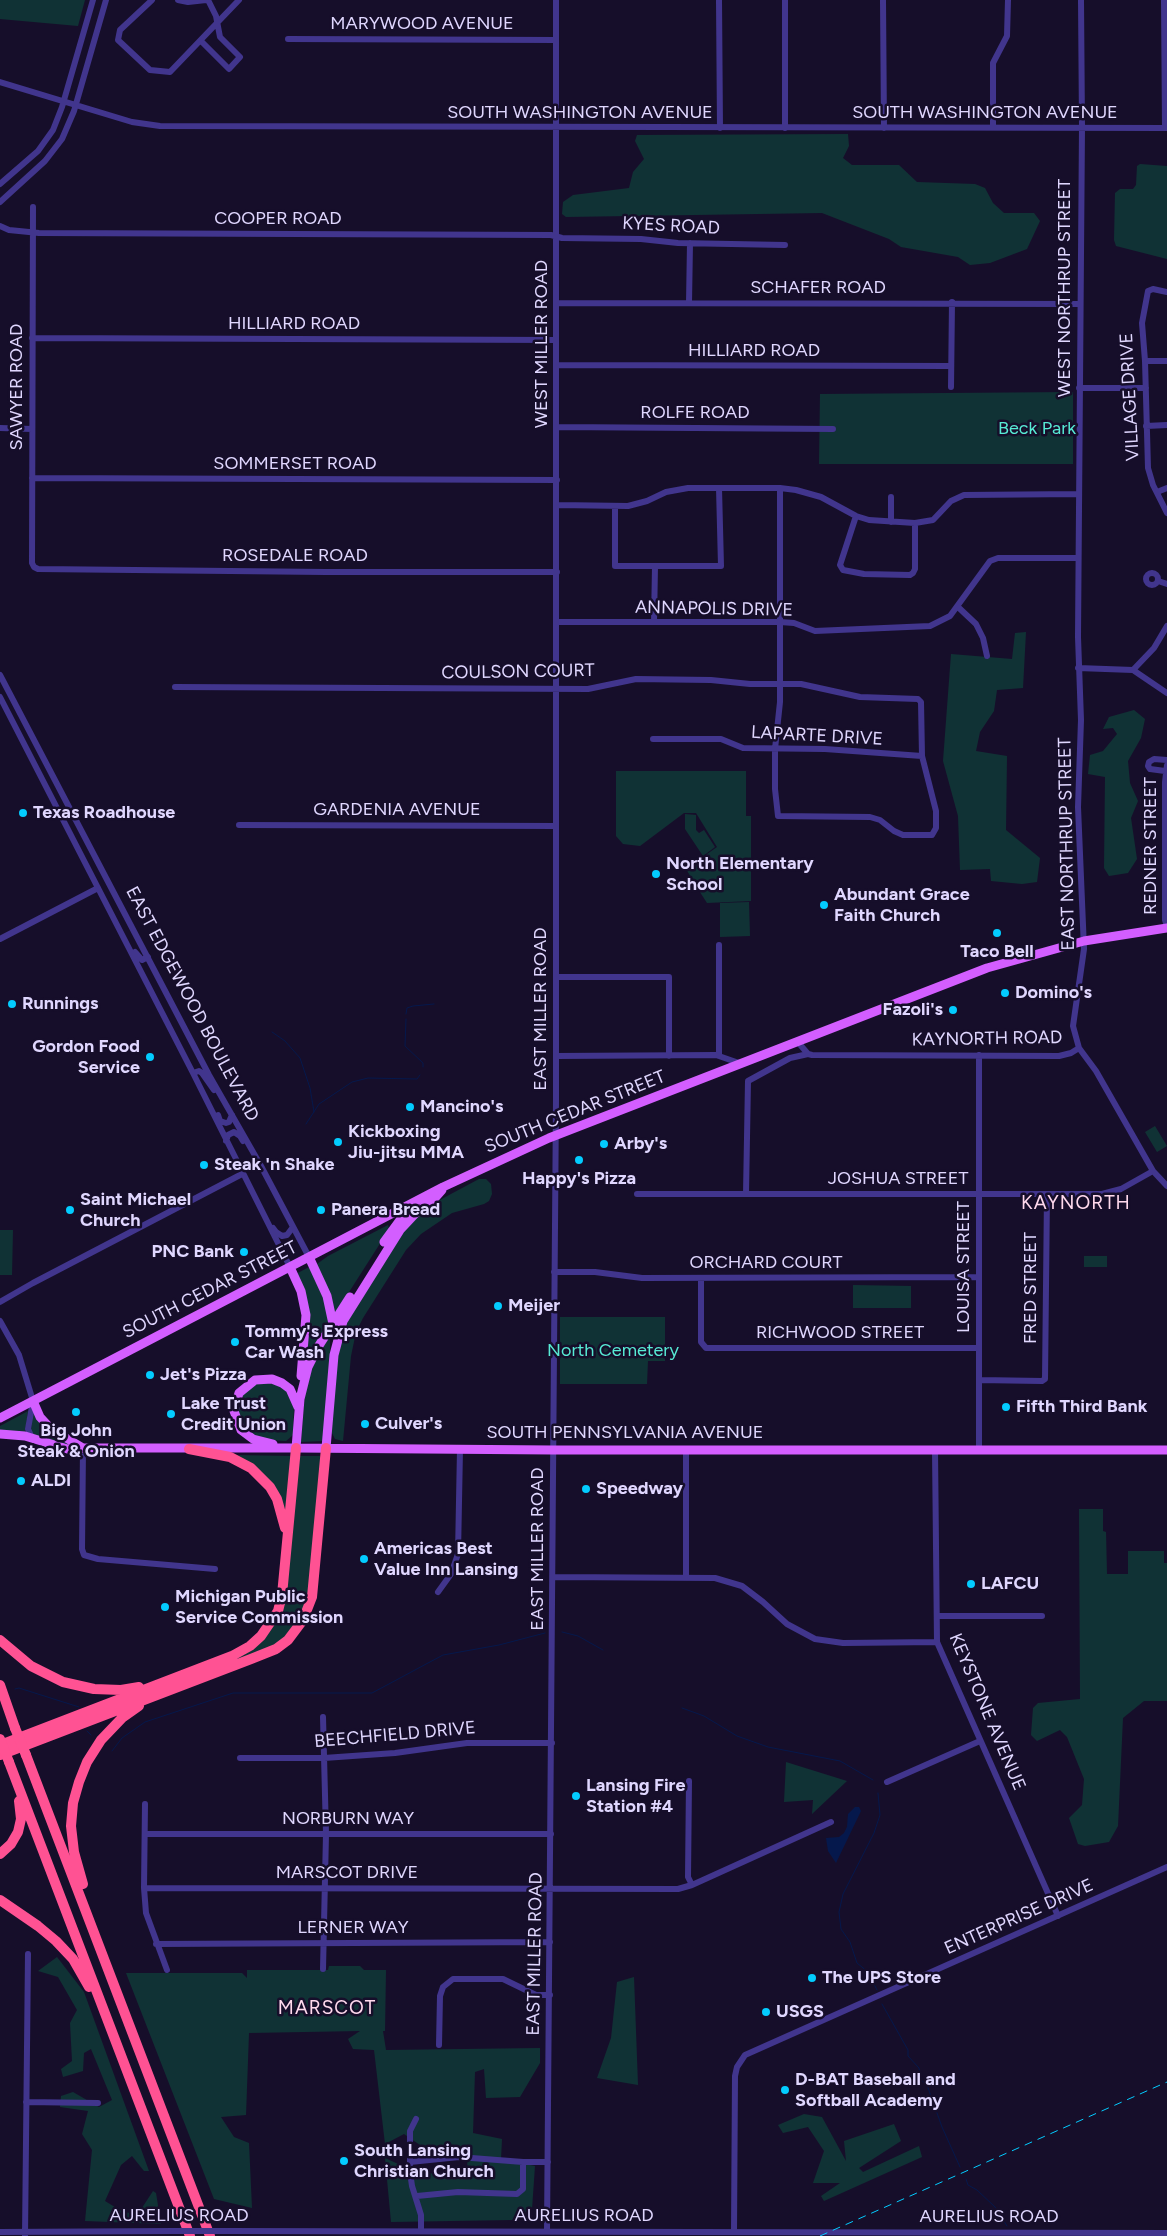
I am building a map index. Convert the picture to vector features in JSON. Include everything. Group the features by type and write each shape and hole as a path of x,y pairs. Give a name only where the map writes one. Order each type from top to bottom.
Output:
{"highway":[{"path":"0,1745 240,1652 250,1646 266,1631 278,1611 281,1601 296,1448"},
{"path":"0,1755 276,1649 291,1636 301,1624 308,1610 312,1592 326,1448"},
{"path":"189,1449 230,1457 251,1468 261,1477 277,1499 287,1541"},
{"path":"0,1640 20,1658 42,1673 63,1682 94,1689 134,1688 181,1676"},
{"path":"0,1684 210,2236"},
{"path":"114,1984 74,1852 71,1826 75,1796 87,1762 109,1731 132,1711 176,1688"},
{"path":"0,1739 190,2236"},
{"path":"0,1854 14,1841 20,1824 20,1806 15,1778"},
{"path":"0,1900 43,1929 66,1951 84,1977 112,2031"}],"main road":[{"name":"SOUTH CEDAR STREET","path":"0,1418 443,1187 556,1135 987,968 1084,941 1167,927"},
{"path":"326,1448 334,1354 346,1316 394,1238 407,1221 434,1199 443,1187"},
{"path":"299,1412 295,1396 290,1389 280,1382 267,1378 255,1380 245,1386 238,1395 234,1408 238,1424 249,1437 259,1441 296,1448 299,1412 300,1399 311,1360 393,1228 412,1204"},
{"name":"EAST EDGEWOOD BOULEVARD","path":"309,1257 326,1296 333,1323 334,1354"},
{"name":"EAST EDGEWOOD BOULEVARD","path":"290,1267 300,1291 306,1314 300,1399"},
{"name":"SOUTH PENNSYLVANIA AVENUE","path":"33,1401 40,1417 49,1428 83,1448"},
{"name":"SOUTH PENNSYLVANIA AVENUE","path":"0,1434 16,1434 69,1450 83,1448 326,1448 1167,1450"}],"street":[{"path":"24,181 20,181 17,176 35,158 53,130 64,101 93,0"},
{"path":"0,202 55,150 70,123 106,0"},
{"path":"152,0 120,30 117,36 118,40 150,70 170,72 238,0"},
{"path":"178,0 188,2 207,0 218,22 220,37 240,58 228,69 201,41"},
{"name":"WEST MILLER ROAD","path":"556,0 556,688"},
{"path":"720,0 720,128"},
{"path":"785,0 785,128"},
{"path":"883,0 884,128"},
{"path":"993,127 993,63 1006,36 1008,0"},
{"name":"WEST NORTHRUP STREET","path":"1078,637 1079,304 1082,127 1080,0"},
{"path":"1164,0 1166,128"},
{"path":"88,16 93,16 96,19 90,44 91,53"},
{"name":"MARYWOOD AVENUE","path":"288,39 556,40"},
{"name":"SOUTH WASHINGTON AVENUE","path":"0,82 132,122 160,126 1166,128"},
{"path":"0,184 38,151"},
{"name":"SAWYER ROAD","path":"33,207 32,563 34,567"},
{"name":"COOPER ROAD","path":"0,226 10,230 32,232 556,236"},
{"name":"KYES ROAD","path":"556,236 562,238 641,238 690,243 785,245"},
{"path":"689,304 690,243"},
{"name":"VILLAGE DRIVE","path":"1167,292 1150,289 1146,294 1142,323 1148,468 1157,492 1164,501 1167,513"},
{"path":"951,387 952,302"},
{"name":"SCHAFER ROAD","path":"557,303 952,302 1079,304"},
{"name":"HILLIARD ROAD","path":"32,338 556,340"},
{"path":"1145,361 1167,361"},
{"name":"HILLIARD ROAD","path":"557,365 950,366"},
{"path":"1079,388 1146,388"},
{"path":"1146,426 1167,425"},
{"name":"ROLFE ROAD","path":"557,427 833,429"},
{"path":"0,428 32,428"},
{"name":"SOMMERSET ROAD","path":"32,478 557,480"},
{"path":"615,506 615,566 721,566 719,488"},
{"path":"557,505 615,506 638,504 676,489 780,488 821,497 856,516 891,522 915,523 933,520 951,501 964,495 1079,494"},
{"path":"780,488 780,684 774,749 778,816 870,817 880,820 894,831 903,835 929,836 934,833 936,828 936,811 922,756"},
{"path":"1157,492 1167,488"},
{"path":"891,497 891,522"},
{"path":"856,516 840,562 843,570 870,575 910,575 915,569 915,523"},
{"name":"ANNAPOLIS DRIVE","path":"557,622 780,622 794,623 815,631 930,626 944,621 958,607 990,561 998,558 1078,558"},
{"path":"654,622 655,566"},
{"name":"ROSEDALE ROAD","path":"34,567 38,569 319,572 557,572"},
{"path":"1158,581 1167,584"},
{"path":"958,607 976,624 983,638 987,656"},
{"path":"1133,670 1154,648 1167,628"},
{"name":"EAST NORTHRUP STREET","path":"1078,637 1081,720 1078,807 1084,941 1082,967 1073,1016 1074,1035 1079,1048"},
{"path":"1078,668 1133,670 1167,693"},
{"name":"EAST EDGEWOOD BOULEVARD","path":"1,677 72,810 174,1009 309,1257"},
{"name":"COULSON COURT","path":"175,687 595,688 636,679 711,680 819,687 850,695 873,698 918,699 921,702 922,756"},
{"name":"EAST MILLER ROAD","path":"547,2230 556,1135 556,688"},
{"path":"0,697 46,789 53,795 64,815 69,815 72,810"},
{"name":"LAPARTE DRIVE","path":"652,740 721,740 743,748 825,749 922,756"},
{"path":"1166,768 1150,769 1148,766 1149,762 1154,760 1167,760"},
{"path":"34,763 42,764 53,783 59,788"},
{"name":"REDNER STREET","path":"1166,768 1165,920 1167,927"},
{"name":"EAST EDGEWOOD BOULEVARD","path":"46,789 194,1073 242,1174 290,1267"},
{"name":"GARDENIA AVENUE","path":"239,825 556,826"},
{"path":"69,833 74,829 79,831 98,868 104,873"},
{"path":"0,939 98,888"},
{"path":"108,909 115,913 137,957 145,961 148,957"},
{"path":"719,945 719,1056"},
{"path":"143,976 149,973 153,975 169,1005 174,1009"},
{"path":"556,977 669,977 669,1056"},
{"path":"797,1041 808,1054"},
{"name":"KAYNORTH ROAD","path":"746,1194 747,1085 751,1078 790,1058 808,1054 1059,1056 1071,1053 1079,1048 1096,1070 1153,1171 1167,1186"},
{"name":"LOUISA STREET","path":"978,1450 979,1055"},
{"path":"556,1056 719,1056 739,1063"},
{"path":"194,1073 199,1071 202,1073 219,1098 226,1104"},
{"path":"198,1082 204,1088 220,1121 229,1122 232,1115"},
{"path":"226,1141 230,1133 240,1136 261,1174 269,1182"},
{"name":"JOSHUA STREET","path":"637,1194 1102,1194 1113,1192 1153,1171"},
{"path":"0,1302 242,1174"},
{"path":"250,1189 258,1198 276,1232 282,1236 288,1235 293,1227"},
{"name":"FRED STREET","path":"979,1380 1042,1381 1046,1376 1047,1194"},
{"name":"ORCHARD COURT","path":"554,1272 595,1272 642,1278 979,1277"},
{"name":"RICHWOOD STREET","path":"701,1278 701,1342 703,1346 709,1349 979,1348"},
{"path":"0,1321 19,1355 33,1401 28,1429 32,1438"},
{"path":"83,1448 82,1549 84,1556 98,1559 214,1569"},
{"path":"438,1592 451,1574 458,1554 460,1449"},
{"path":"686,1450 686,1576"},
{"name":"KEYSTONE AVENUE","path":"935,1450 937,1642 1058,1916"},
{"path":"553,1576 686,1576 715,1578 742,1586 787,1624 815,1639 843,1643 937,1642"},
{"path":"937,1616 1042,1616"},
{"path":"323,1969 322,1943 326,1834 324,1717"},
{"path":"887,1782 980,1741"},
{"name":"BEECHFIELD DRIVE","path":"240,1758 324,1758 395,1753 467,1743 552,1743"},
{"path":"689,1781 688,1877 692,1885"},
{"path":"145,1804 144,1888 146,1913 167,1970"},
{"name":"MARSCOT DRIVE","path":"144,1888 550,1888 678,1890 831,1822"},
{"name":"NORBURN WAY","path":"146,1834 551,1834"},
{"name":"ENTERPRISE DRIVE","path":"734,2231 735,2076 740,2060 749,2052 1167,1867"},
{"name":"LERNER WAY","path":"156,1944 550,1942"},
{"path":"25,2234 28,1954"},
{"path":"439,2045 440,1996 448,1983 461,1978 503,1979 536,1995 550,1995"},
{"path":"26,2102 98,2103"},
{"path":"416,2119 410,2131 410,2162 412,2186 421,2215 421,2231"},
{"path":"410,2162 459,2157 548,2162"},
{"path":"416,2196 458,2192 518,2194 523,2189 523,2162"},
{"name":"AURELIUS ROAD","path":"0,2232 25,2234 174,2231 547,2230 1167,2232"}],"green space":[{"path":"0,0 85,0 78,26 0,19"},
{"path":"848,134 849,146 843,158 852,165 899,165 917,182 975,184 985,188 993,203 1004,213 1034,213 1040,221 1027,249 990,263 970,265 958,257 901,247 889,239 822,213 566,217 562,214 563,202 573,195 629,188 633,172 644,159 635,141 637,135"},
{"path":"1140,164 1167,166 1167,259 1116,246 1114,240 1115,193 1120,189 1133,189 1136,185 1137,166"},
{"name":"Beck Park","path":"1073,392 1073,464 819,464 820,394"},
{"path":"1026,632 1023,688 997,690 994,711 980,732 976,751 1007,756 1006,830 1040,858 1037,882 1022,884 991,881 990,869 960,870 958,816 943,761 951,654 1012,659 1015,633"},
{"path":"1134,710 1145,719 1141,738 1128,761 1130,783 1138,801 1131,818 1137,859 1128,873 1109,876 1104,868 1105,777 1088,774 1090,755 1103,751 1117,734 1113,728 1103,729 1109,717"},
{"path":"616,771 746,771 746,816 751,816 751,901 707,903 698,889 686,869 717,847 696,813 684,813 640,846 623,844 616,836"},
{"path":"685,814 696,815 696,830 699,833 704,830 715,847 703,856 685,829"},
{"path":"749,902 750,936 720,937 720,903"},
{"path":"1155,1126 1167,1146 1157,1152 1145,1132"},
{"path":"479,1179 486,1179 491,1184 492,1194 489,1201 452,1213 421,1234 406,1250 363,1318 356,1332 351,1356 343,1441 335,1439 330,1429 339,1345 347,1319 397,1239 416,1217 436,1202"},
{"path":"388,1225 388,1231 335,1314 317,1264 328,1256"},
{"path":"0,1230 13,1230 12,1275 0,1275"},
{"path":"1084,1256 1107,1256 1107,1267 1084,1267"},
{"path":"309,1267 323,1294 330,1321 306,1363 308,1325 296,1274"},
{"path":"853,1285 911,1286 911,1308 853,1308"},
{"name":"North Cemetery","path":"560,1317 665,1317 665,1361 648,1361 647,1384 560,1384"},
{"path":"330,1336 330,1363 323,1441 301,1442 305,1394 314,1360"},
{"path":"261,1382 277,1384 288,1391 294,1404 293,1435 286,1441 264,1440 247,1433 238,1414 240,1397 249,1387"},
{"path":"28,1411 25,1432 0,1431 0,1426"},
{"path":"32,1411 76,1447 35,1436 31,1432"},
{"path":"234,1455 291,1456 286,1512 279,1498"},
{"path":"299,1456 320,1456 321,1459 310,1588 302,1614 288,1634 271,1648 186,1678 238,1657 276,1622"},
{"path":"1079,1509 1103,1509 1103,1531 1106,1532 1107,1574 1128,1574 1128,1551 1164,1551 1164,1563 1167,1563 1167,1701 1144,1701 1123,1718 1118,1826 1109,1842 1085,1846 1078,1844 1069,1818 1082,1805 1084,1779 1067,1737 1060,1730 1037,1741 1031,1735 1033,1708 1038,1703 1080,1699"},
{"path":"786,1762 847,1781 812,1814 813,1800 784,1802"},
{"path":"57,1957 84,1992 149,2171 144,2171 132,2156 121,2165 105,2201 123,2212 138,2214 153,2191 156,2193 161,2224 85,2221 92,2150 82,2134 88,2111 60,2107 61,2096 73,2092 99,2107 112,2100 91,2049 84,2053 83,2071 63,2077 61,2069 72,2061 70,2023 77,2010 58,1977 38,1971"},
{"path":"329,1966 360,1966 364,1970 386,1970 385,2031 383,2031 386,2050 540,2048 540,2063 520,2097 486,2098 484,2069 475,2072 473,2133 502,2139 501,2159 535,2166 532,2209 512,2220 391,2222 385,2158 420,2174 468,2171 466,2151 446,2145 436,2156 404,2134 385,2144 374,2050 353,2049 348,2039 360,2031 249,2033 246,2115 221,2117 234,2137 249,2143 252,2208 214,2199 126,1973 242,1973 247,1978 247,1970 328,1970"},
{"path":"634,1977 638,2085 597,2078 611,2038 617,1982"},
{"path":"804,2114 822,2117 846,2161 844,2141 894,2124 901,2141 859,2168 863,2172 919,2146 922,2157 824,2201 821,2196 840,2183 813,2183 824,2151 808,2127 783,2133 778,2125"}],"water":[{"path":"855,1807 859,1807 861,1811 836,1863 828,1851 826,1838 839,1837 844,1833 847,1827 848,1814"}],"waterway":[{"path":"406,1014 407,1008 434,1004"},
{"path":"406,1019 405,1046 423,1063 423,1067"},
{"path":"272,1032 285,1041 300,1058 310,1088 314,1112"},
{"path":"306,1124 319,1104 352,1082 368,1078 417,1079 420,1075"},
{"path":"562,1632 578,1636 603,1650"},
{"path":"112,1751 122,1738 145,1722 233,1693 372,1693 443,1655 499,1645 545,1633"},
{"path":"15,1689 19,1688 79,1707"},
{"path":"682,1708 704,1716 737,1736 768,1747 840,1761 873,1780"},
{"path":"87,1731 91,1735"},
{"path":"877,1990 868,1972 857,1963 850,1942 841,1929 839,1912 843,1894 874,1833 880,1815 878,1793"},
{"path":"882,2004 908,2050 908,2056 919,2068 921,2080 927,2085 942,2127 960,2167"},
{"path":"966,2179 968,2185 977,2190 995,2207 1007,2226"}],"railway":[{"path":"820,2236 1167,2082"}],"place":[{"name":"Texas Roadhouse","path":"23,813"},
{"name":"North Elementary School","path":"656,874"},
{"name":"Abundant Grace Faith Church","path":"824,905"},
{"name":"Taco Bell","path":"997,933"},
{"name":"Domino's","path":"1005,993"},
{"name":"Runnings","path":"12,1004"},
{"name":"Fazoli's","path":"953,1010"},
{"name":"Gordon Food Service","path":"150,1057"},
{"name":"Mancino's","path":"410,1107"},
{"name":"Kickboxing Jiu-jitsu MMA","path":"338,1142"},
{"name":"Arby's","path":"604,1144"},
{"name":"Happy's Pizza","path":"579,1160"},
{"name":"Steak 'n Shake","path":"204,1165"},
{"name":"Saint Michael Church","path":"70,1210"},
{"name":"Panera Bread","path":"321,1210"},
{"name":"PNC Bank","path":"244,1252"},
{"name":"Meijer","path":"498,1306"},
{"name":"Tommy's Express Car Wash","path":"235,1342"},
{"name":"Jet's Pizza","path":"150,1375"},
{"name":"Fifth Third Bank","path":"1006,1407"},
{"name":"Big John Steak & Onion","path":"76,1412"},
{"name":"Lake Trust Credit Union","path":"171,1414"},
{"name":"Culver's","path":"365,1424"},
{"name":"ALDI","path":"21,1481"},
{"name":"Speedway","path":"586,1489"},
{"name":"Americas Best Value Inn Lansing","path":"364,1559"},
{"name":"LAFCU","path":"971,1584"},
{"name":"Michigan Public Service Commission","path":"165,1607"},
{"name":"Lansing Fire Station #4","path":"576,1796"},
{"name":"The UPS Store","path":"812,1978"},
{"name":"USGS","path":"766,2012"},
{"name":"D-BAT Baseball and Softball Academy","path":"785,2090"},
{"name":"South Lansing Christian Church","path":"344,2161"}],"district":[{"name":"KAYNORTH","path":"1076,1203"},
{"name":"MARSCOT","path":"327,2008"}]}
